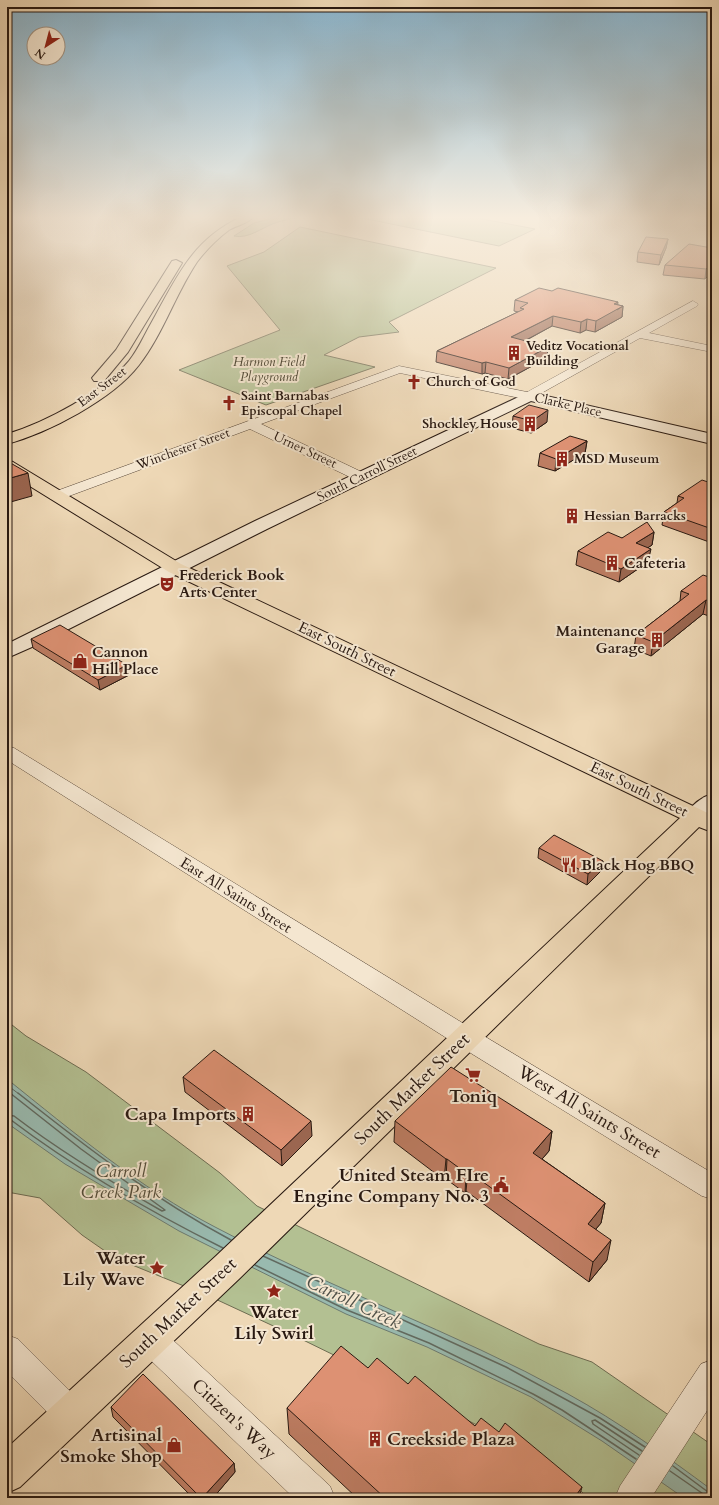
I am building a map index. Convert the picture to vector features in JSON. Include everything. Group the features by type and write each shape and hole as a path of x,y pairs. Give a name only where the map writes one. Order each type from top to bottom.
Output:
{"main road":[{"name":"East Street","path":"46,410 79,392 100,378 115,363 160,287"},
{"name":"East Street","path":"7,439 44,424 76,407 118,379 133,364 144,348 177,287"},
{"name":"East South Street","path":"7,465 175,568 707,814"},
{"name":"South Market Street","path":"7,1474 70,1413 228,1267 466,1037 707,814"}],"street":[{"name":"South Carroll Street","path":"9,649 36,638 175,568 529,396 692,304"},
{"path":"644,332 712,343"},
{"path":"644,332 712,349"},
{"name":"Clarke Place","path":"399,370 529,396 712,438"},
{"name":"Winchester Street","path":"56,496 399,370"},
{"name":"Urner Street","path":"250,424 361,477"},
{"name":"East All Saints Street","path":"7,752 466,1037"},
{"name":"West All Saints Street","path":"466,1037 712,1187"},
{"name":"Citizen's Way","path":"150,1339 318,1498"},
{"path":"7,1350 70,1413"},
{"path":"639,1488 712,1375"}],"green space":[{"name":"Harmon Field Playground","path":"245,287 458,287 389,322 399,332 359,337 324,355 375,367 266,405 179,370 280,330"},
{"name":"Carroll Creek Park","path":"7,1021 26,1036 86,1072 220,1173 257,1206 539,1344 592,1362 712,1445 712,1498 588,1498 578,1488 547,1467 475,1424 297,1337 211,1297 115,1258 82,1235 40,1198 7,1192"}],"water":[{"name":"Carroll Creek","path":"7,1079 108,1158 160,1195 187,1212 259,1249 481,1350 568,1394 642,1440 712,1490 712,1498 684,1498 602,1441 531,1397 427,1347 346,1314 179,1231 65,1164 7,1123"}],"building":[{"path":"539,288 552,291 558,288 618,302 614,304 623,306 596,321 587,319 581,322 553,316 511,337 548,347 509,368 486,362 482,363 437,351 524,309 520,308 528,303 515,300"},
{"path":"529,405 548,410 532,421 513,416"},
{"path":"570,436 587,441 556,459 540,453"},
{"path":"7,461 28,473 7,479"},
{"path":"702,480 712,482 712,529 664,512 684,498 678,496"},
{"path":"647,522 654,532 636,543 651,549 621,569 578,551 608,532 622,538"},
{"path":"703,575 712,578 712,602 706,600 653,642 636,635 689,594 681,591"},
{"name":"Cannon Hill Place","path":"60,625 127,665 98,680 31,639"},
{"path":"554,835 603,861 588,874 539,848"},
{"name":"Capa Imports","path":"214,1050 311,1121 281,1150 183,1077"},
{"name":"United Steam FIre Engine Company No. 3","path":"451,1067 552,1131 533,1153 605,1203 588,1224 611,1240 593,1262 468,1171 466,1173 395,1121"},
{"name":"Creekside Plaza","path":"341,1346 368,1368 377,1358 408,1384 415,1376 475,1426 481,1418 499,1432 505,1423 582,1487 574,1498 385,1498 287,1408"},
{"name":"Artisinal Smoke Shop","path":"143,1374 234,1463 202,1498 111,1407"}],"place":[{"name":"Veditz Vocational Building","path":"514,353"},
{"name":"Church of God","path":"414,382"},
{"name":"Saint Barnabas Episcopal Chapel","path":"229,403"},
{"name":"Shockley House","path":"530,424"},
{"name":"MSD Museum","path":"562,459"},
{"name":"Hessian Barracks","path":"572,516"},
{"name":"Cafeteria","path":"612,563"},
{"name":"Frederick Book Arts Center","path":"167,584"},
{"name":"Maintenance Garage","path":"657,640"},
{"name":"Cannon Hill Place","path":"80,661"},
{"name":"Black Hog BBQ","path":"569,865"},
{"name":"Toniq","path":"473,1075"},
{"name":"Capa Imports","path":"248,1114"},
{"name":"United Steam FIre Engine Company No. 3","path":"501,1185"},
{"name":"Water Lily Wave","path":"157,1268"},
{"name":"Water Lily Swirl","path":"274,1291"},
{"name":"Creekside Plaza","path":"375,1439"},
{"name":"Artisinal Smoke Shop","path":"174,1445"}]}
